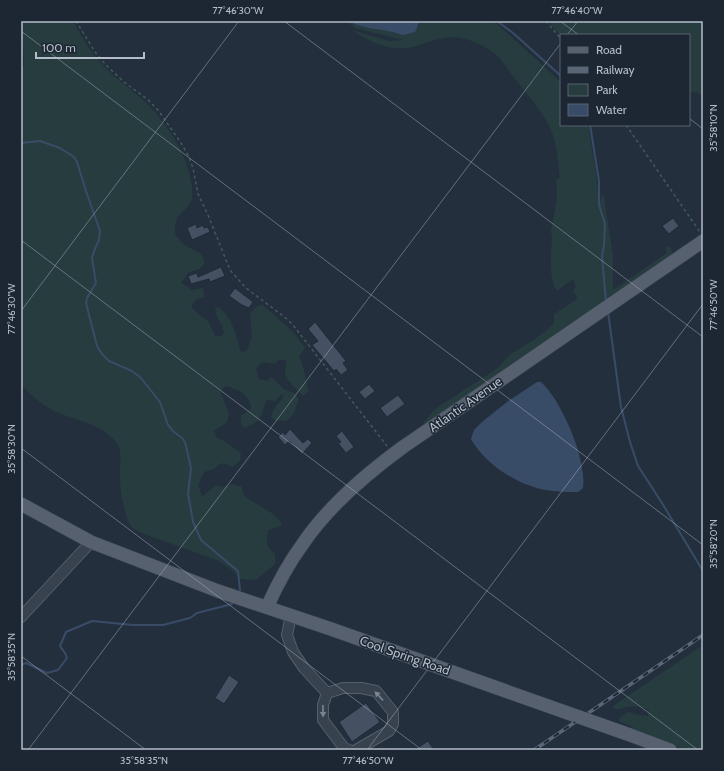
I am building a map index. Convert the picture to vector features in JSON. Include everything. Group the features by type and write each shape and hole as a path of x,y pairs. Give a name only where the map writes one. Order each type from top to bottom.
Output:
{"main road":[{"name":"Atlantic Avenue","path":"267,607 290,563 315,527 360,482 394,454 701,237"},
{"name":"Cool Spring Road","path":"21,504 91,542 218,591 291,615 670,750"}],"street":[{"path":"21,617 91,542"},
{"path":"291,615 287,635 293,652 304,668 327,692"},
{"path":"327,692 343,688 360,688 376,691 393,712 393,724 389,730 356,750"},
{"path":"327,692 322,705 323,720 344,748 349,750"}],"path":[{"path":"76,21 87,40 106,66 147,99 158,110 181,143 193,168 198,194 208,214 230,270 246,288 293,325 394,454"},
{"path":"546,21 560,38"},
{"path":"627,126 701,237"}],"green space":[{"path":"22,21 73,21 87,45 99,61 152,109 170,131 178,144 189,171 192,185 192,197 190,204 177,218 175,234 183,244 201,254 205,263 199,269 188,273 181,283 192,290 203,288 204,297 196,300 191,306 208,321 215,336 222,336 224,332 215,308 218,307 231,321 241,352 247,350 252,336 250,314 254,309 263,305 293,332 305,348 299,357 303,366 309,391 303,396 289,382 286,376 286,360 278,360 275,364 262,362 256,369 259,379 267,381 271,377 285,390 295,393 299,400 293,415 286,421 275,420 271,417 273,411 284,395 281,395 275,401 267,399 262,414 258,420 244,428 241,424 241,416 251,408 248,399 243,393 226,386 220,391 229,413 227,422 214,431 217,438 241,453 240,461 232,467 224,463 218,465 214,469 204,472 198,485 202,496 217,485 221,487 232,484 242,487 244,496 273,514 281,522 281,526 269,530 267,537 268,546 275,554 275,564 256,580 240,579 231,569 219,561 134,529 128,519 122,497 120,484 120,454 118,445 115,441 109,435 96,427 49,408 33,396 21,383 21,66 24,66"},
{"path":"346,21 352,21 354,24 368,28 398,34 419,26 420,21 494,21 560,81 560,126 588,126 598,189 598,208 603,193 613,255 613,290 667,253 665,249 669,246 673,254 416,433 433,411 498,368 509,355 547,330 554,323 554,314 576,300 577,296 573,290 576,287 573,279 557,291 551,272 551,230 557,199 556,180 560,178 557,154 551,130 544,116 501,60 482,45 462,38 448,37 412,47 388,47 373,42 352,30 389,41 403,40 355,28"},
{"path":"548,21 703,21 703,96 697,92 690,92 690,34 560,34 560,36"},
{"path":"703,645 703,750 686,750 634,730 633,727 619,721 620,717 628,712 648,716 649,710 641,707 630,706 615,709 613,706"}],"water":[{"path":"352,21 420,21 415,32 403,35 368,28 354,24"},
{"path":"537,382 541,382 557,403 565,417 577,447 583,476 583,488 578,492 541,489 517,480 495,467 471,439 474,430 482,422 507,402"}],"building":[{"path":"673,218 679,226 669,234 662,226"},
{"path":"196,224 197,228 203,225 204,228 208,227 210,232 192,240 187,228"},
{"path":"221,267 225,276 210,282 209,279 191,284 188,276 197,273 198,277"},
{"path":"235,288 253,302 249,308 229,296"},
{"path":"315,322 346,361 343,363 348,370 341,375 336,369 334,371 312,345 318,341 308,329"},
{"path":"369,384 375,391 365,399 359,392"},
{"path":"398,395 405,404 387,417 380,408"},
{"path":"290,429 303,443 308,439 312,443 302,454 289,441 285,445 278,437 283,432 285,435"},
{"path":"342,431 354,447 346,453 338,443 341,442 336,436"},
{"path":"229,675 239,682 224,704 215,698"},
{"path":"366,703 380,722 352,742 339,722"},
{"path":"428,741 434,750 414,750"}],"waterway":[{"path":"497,21 513,33 560,75"},
{"path":"697,21 703,23"},
{"path":"590,126 599,181 599,205 605,224 602,256 606,302"},
{"path":"21,143 40,141 60,148 74,157 77,162 100,231 99,240 92,258 96,283 87,298 86,303 97,346 109,361 132,371 141,378 160,402 168,425 185,442 191,468 188,494 193,522 201,540 238,571 240,590"},
{"path":"608,312 621,407 638,466 703,571"},
{"path":"21,665 26,663 47,673 58,670 67,658 60,646 66,632 92,621 133,625 163,625 190,618 197,613 232,604"}],"railway":[{"path":"534,750 703,635"}]}
